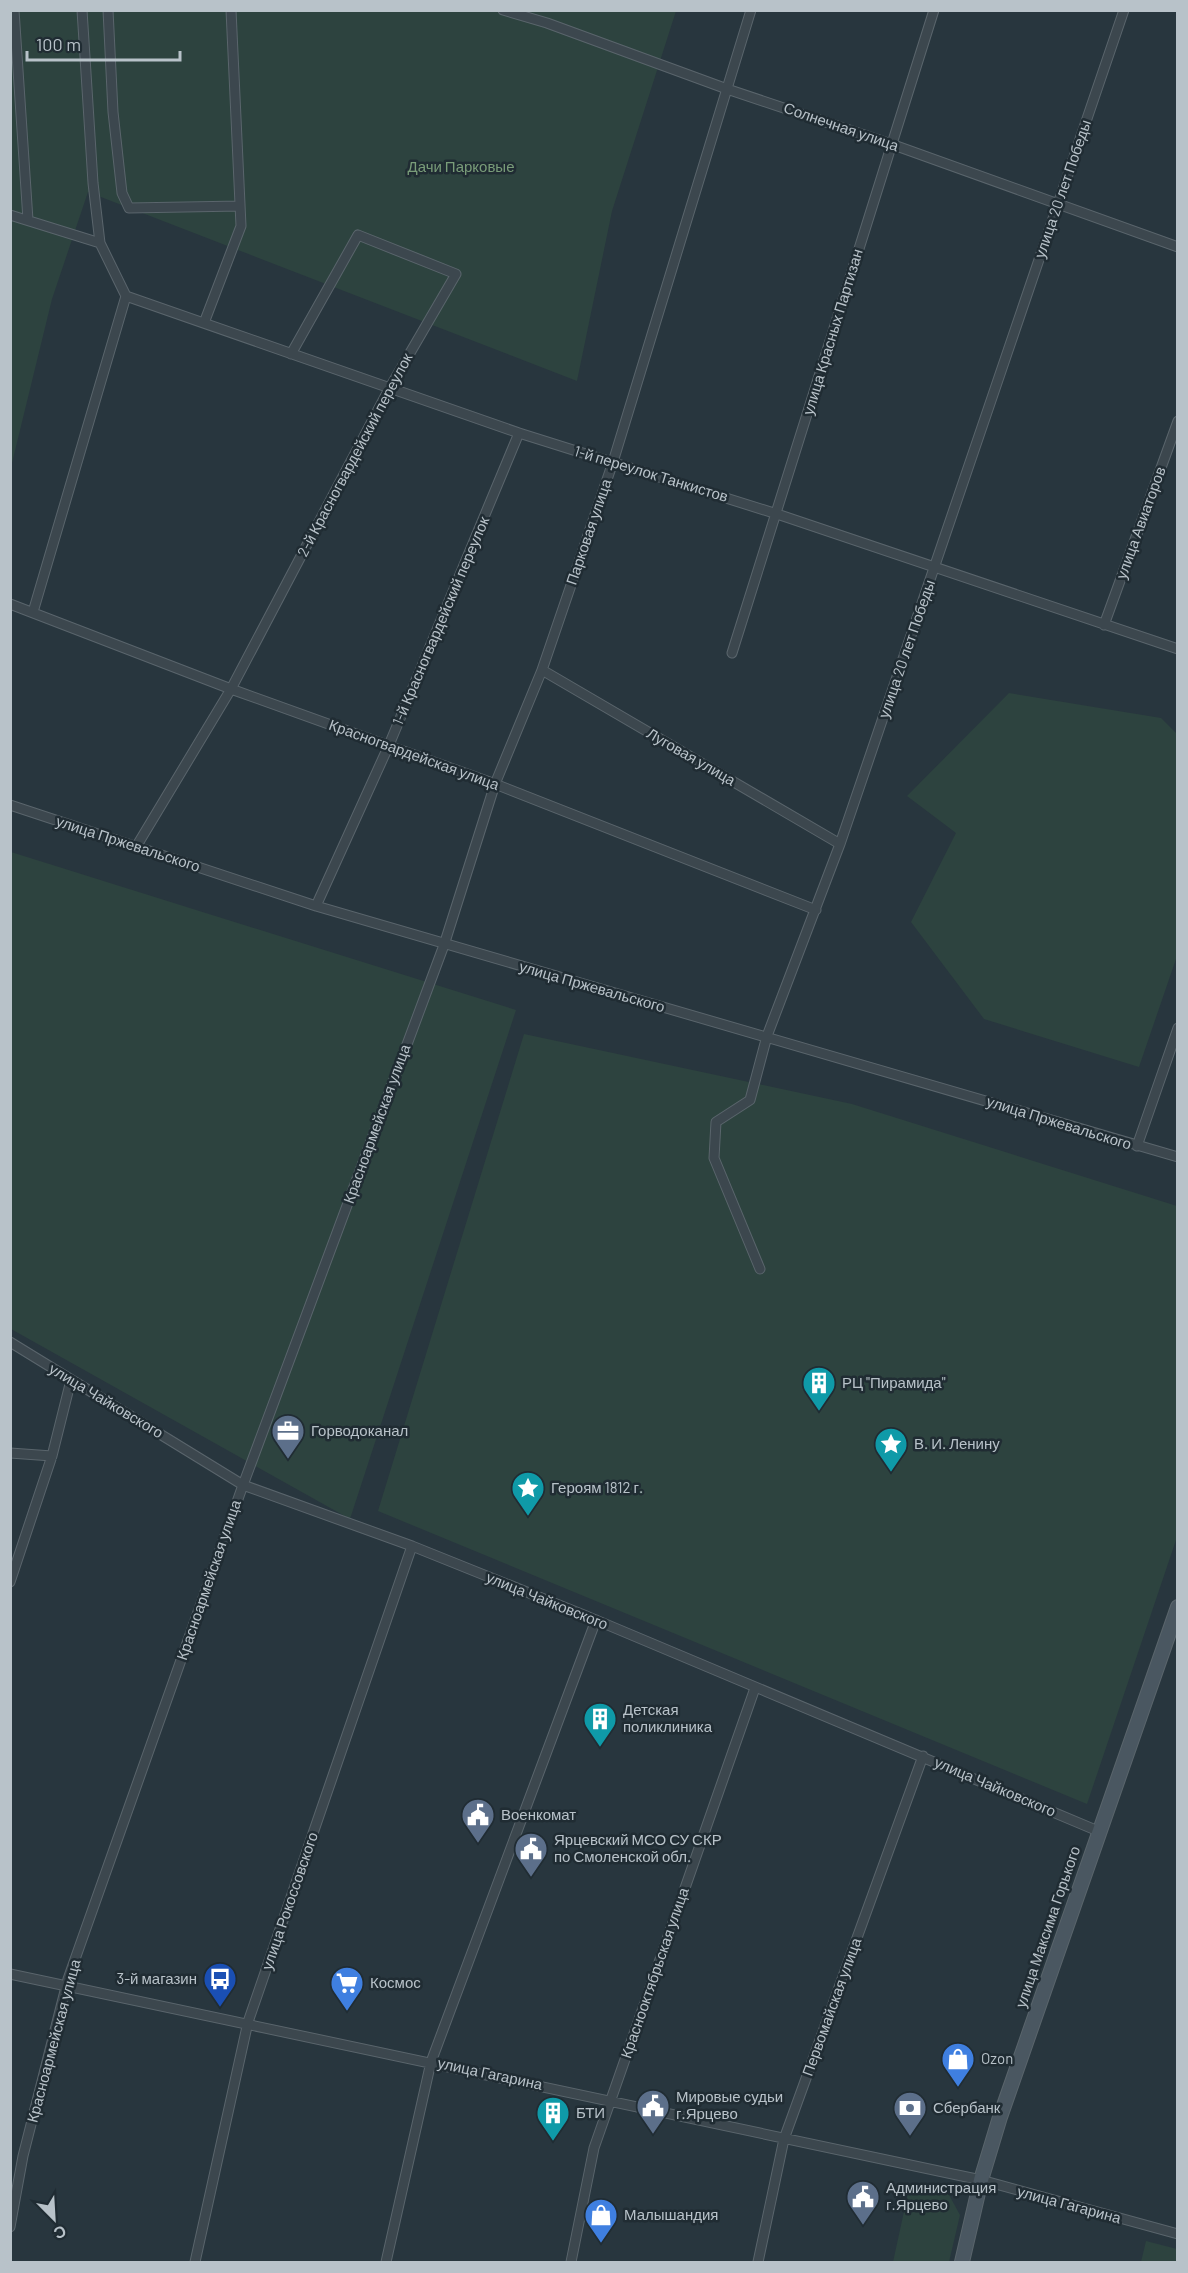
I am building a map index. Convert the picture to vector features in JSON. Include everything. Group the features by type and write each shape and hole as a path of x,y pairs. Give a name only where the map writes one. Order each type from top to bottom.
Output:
{"street":[{"path":"14,10 28,220"},
{"path":"33,612 126,296 100,243 93,183 82,10"},
{"path":"108,10 113,112 122,192 129,208 240,206"},
{"path":"204,323 241,226 231,10"},
{"name":"Солнечная улица","path":"503,10 547,23 727,89 891,144 1178,247"},
{"name":"Парковая улица","path":"444,945 495,783 542,669 613,462 751,10"},
{"name":"улица Красных Партизан","path":"732,653 934,10"},
{"name":"улица 20 лет Победы","path":"760,1269 714,1158 716,1122 750,1100 767,1036 840,844 1124,10"},
{"path":"10,215 100,243"},
{"name":"2-й Красногвардейский переулок","path":"136,847 231,689 389,389 456,274 358,235 291,354"},
{"name":"1-й переулок Танкистов","path":"126,296 519,433 777,514 1178,650"},
{"name":"улица Авиаторов","path":"1104,625 1178,421"},
{"name":"1-й Красногвардейский переулок","path":"316,906 389,745 519,433"},
{"name":"Красногвардейская улица","path":"10,604 231,689 495,783 816,910"},
{"name":"Луговая улица","path":"542,669 840,844"},
{"name":"улица Пржевальского","path":"10,805 316,906 444,945 767,1036 1178,1157"},
{"name":"Красноармейская улица","path":"10,2227 23,2156 66,1986 243,1485 444,945"},
{"path":"1137,1146 1178,1028"},
{"name":"улица Чайковского","path":"10,1342 243,1485 412,1546 596,1620 1098,1831"},
{"path":"10,1582 52,1456 71,1380"},
{"path":"10,1453 52,1456"},
{"name":"улица Рокоссовского","path":"195,2262 248,2022 412,1546"},
{"name":"улица Максима Горького","path":"963,2262 981,2180 1098,1831 1178,1607"},
{"path":"386,2262 430,2062 596,1620"},
{"name":"Краснооктябрьская улица","path":"571,2262 594,2148 755,1688"},
{"name":"Первомайская улица","path":"758,2262 784,2139 923,1756"},
{"name":"улица Гагарина","path":"10,1974 248,2022 981,2180 1178,2234"}],"green space":[{"name":"Дачи Парковые","path":"11,11 676,11 612,211 577,381 88,192 52,299 11,467"},
{"path":"1009,693 1161,718 1177,734 1177,956 1139,1067 984,1019 911,922 956,833 907,796"},
{"path":"11,852 516,1010 350,1519 11,1329"},
{"path":"524,1034 852,1104 1177,1206 1177,1537 1087,1804 378,1511"},
{"path":"910,2184 948,2193 960,2215 949,2262 893,2262"},
{"path":"1146,2241 1177,2249 1177,2262 1141,2262"}],"place":[{"name":"РЦ \"Пирамида\"","path":"819,1412"},
{"name":"Горводоканал","path":"288,1460"},
{"name":"В. И. Ленину","path":"891,1473"},
{"name":"Героям 1812 г.","path":"528,1517"},
{"name":"Детская поликлиника","path":"600,1748"},
{"name":"Военкомат","path":"478,1844"},
{"name":"Ярцевский МСО СУ СКР по Смоленской обл.","path":"531,1878"},
{"name":"3-й магазин","path":"220,2008"},
{"name":"Космос","path":"347,2012"},
{"name":"Ozon","path":"958,2088"},
{"name":"Мировые судьи г.Ярцево","path":"653,2135"},
{"name":"Сбербанк","path":"910,2137"},
{"name":"БТИ","path":"553,2142"},
{"name":"Администрация г.Ярцево","path":"863,2226"},
{"name":"Малышандия","path":"601,2244"}]}
